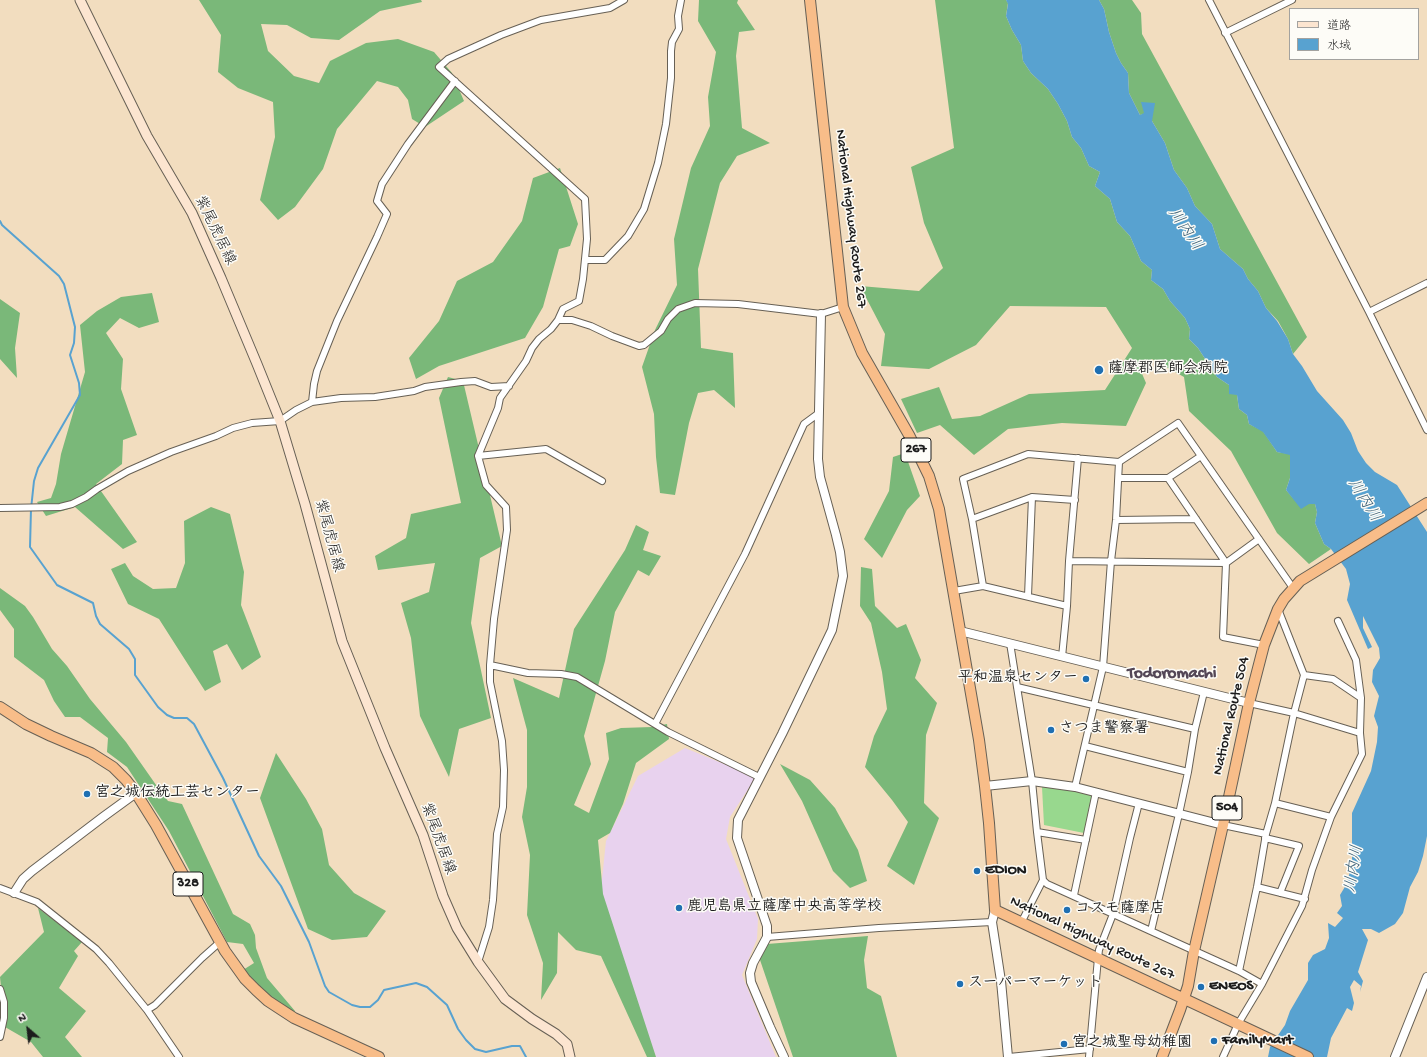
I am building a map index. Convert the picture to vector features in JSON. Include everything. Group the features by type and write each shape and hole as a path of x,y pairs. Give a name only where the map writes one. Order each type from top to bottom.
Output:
{"highway":[{"name":"National Highway Route 267","path":"810,0 843,307 862,353 909,435 929,476 939,509 954,591 985,786 995,910 1308,1057"},
{"name":"National Route 504","path":"1162,1057 1188,986 1194,951 1249,703 1264,645 1278,609 1284,599 1300,581 1427,503"},
{"name":"328","path":"0,707 26,724 91,753 113,767 136,793 156,826 220,942 245,979 268,1001 310,1027 379,1057"}],"main road":[{"name":"紫尾虎居線","path":"80,0 148,136 192,213 221,278 280,421 305,504 342,641 385,748 423,834 443,896 458,928 478,962 505,999 532,1019 556,1034 567,1044 570,1057"}],"street":[{"path":"478,962 489,926 493,900 494,857 502,807 504,770 502,741 490,682 490,664 494,619 507,530 506,506 486,485 478,456 498,408 500,398 519,372 532,348 539,338 551,329 558,320 563,309 579,301 585,260 586,239 584,199 439,67 448,59 541,20 610,8 624,0"},
{"path":"585,260 605,260 628,236 644,209 658,163 666,124 672,42 679,29 678,16 681,0"},
{"path":"1209,0 1369,312 1427,430"},
{"path":"1226,33 1292,0"},
{"path":"312,402 317,371 337,321 387,214 377,201 382,184 408,144 455,82"},
{"path":"1369,312 1427,283"},
{"path":"558,320 572,320 591,326 639,346 644,345 661,331 668,319 678,309 695,303 738,304 821,314 843,307"},
{"path":"784,1057 751,982 750,974 753,963 767,937 766,926 737,838 738,820 782,734 832,630 843,576 840,552 820,477 818,454 821,314"},
{"path":"0,508 60,507 72,504 128,471 171,452 216,436 232,428 252,423 280,421 296,410 312,402 341,398 375,397 424,387 461,382 475,381 491,387 508,386"},
{"path":"655,724 745,554 804,424 819,413"},
{"path":"983,586 972,519 963,479 1028,454 1119,462 1178,423 1293,588"},
{"path":"478,456 546,449 602,481"},
{"path":"1119,478 1168,478 1201,456"},
{"path":"1062,657 1078,458"},
{"path":"1076,787 1103,667 1116,520 1119,462"},
{"path":"1168,478 1226,563 1223,636 1264,645"},
{"path":"972,519 1032,497 1075,500"},
{"path":"1028,596 1032,497"},
{"path":"1116,520 1196,519"},
{"path":"1069,561 1226,563 1259,539"},
{"path":"954,591 983,586 1067,606"},
{"path":"1239,971 1266,836 1304,675 1278,609"},
{"path":"1223,1057 1302,906 1312,870 1331,817 1362,754 1360,732 1361,698 1356,660 1338,621"},
{"path":"960,631 1294,713 1360,732"},
{"path":"1010,643 1032,781 1043,880 1021,923"},
{"path":"490,664 528,673 561,674 577,677 655,724 759,777"},
{"path":"1304,675 1333,679 1361,698"},
{"path":"1017,687 1195,729"},
{"path":"1151,931 1179,814 1195,729 1204,692"},
{"path":"1085,746 1188,772"},
{"path":"985,786 1032,781 1076,787 1266,836 1299,846 1280,893"},
{"path":"1074,895 1096,792"},
{"path":"14,893 23,879 32,871 136,793"},
{"path":"1275,803 1331,817"},
{"path":"1089,1057 1099,950 1113,914 1139,804"},
{"path":"1037,832 1086,840"},
{"path":"1043,880 1048,884 1239,971 1262,984"},
{"path":"1257,887 1305,899"},
{"path":"0,888 37,902 96,949 147,1010 179,1057"},
{"path":"995,910 992,922 1008,1057 1090,1049"},
{"path":"767,937 879,928 992,922"},
{"path":"147,1010 155,1005 207,952 220,942"},
{"path":"1395,1057 1427,977"},
{"path":"0,989 4,1002 4,1018 0,1037"}],"shaded area":[{"name":"鹿児島県立薩摩中央高等学校","path":"685,748 756,777 730,817 726,839 758,919 757,939 742,975 776,1057 656,1057 600,898 606,841 638,776"}],"green space":[{"path":"199,0 421,0 422,2 380,11 339,40 311,38 287,25 261,24 268,51 294,76 319,83 330,61 366,43 398,39 434,52 452,73 464,101 425,127 412,119 408,100 398,87 377,81 337,129 323,169 295,207 278,220 260,200 275,137 273,102 238,88 218,72 221,35"},
{"path":"699,0 738,0 737,3 755,30 739,32 736,56 742,128 770,143 737,156 720,183 698,269 701,348 733,353 735,408 714,390 698,393 689,423 675,495 660,493 656,457 654,414 642,367 655,330 677,285 674,239 691,168 710,126 708,97 716,52 698,21"},
{"path":"935,0 1006,0 1008,3 1006,16 1021,45 1023,61 1031,73 1048,89 1058,104 1067,121 1072,137 1081,148 1089,166 1100,172 1095,186 1110,199 1117,222 1130,236 1141,261 1152,270 1151,280 1163,289 1170,301 1185,318 1190,329 1189,339 1198,348 1217,377 1229,385 1237,395 1239,409 1247,415 1249,424 1263,431 1277,452 1290,454 1290,478 1286,490 1293,498 1309,504 1315,504 1317,512 1315,523 1324,544 1331,549 1309,564 1277,533 1231,451 1189,411 1184,377 1152,359 1140,369 1146,383 1126,426 1062,423 1008,429 974,455 940,425 917,433 901,399 939,387 952,419 980,416 1029,394 1105,390 1132,348 1106,307 1010,306 976,345 929,369 881,366 885,334 860,286 919,291 943,268 924,223 911,167 954,148"},
{"path":"1099,0 1132,0 1141,13 1142,34 1307,337 1293,354 1288,339 1278,321 1266,308 1258,291 1248,279 1243,269 1220,249 1212,224 1195,206 1187,188 1174,170 1165,143 1152,121 1144,114 1140,115 1129,93 1128,73 1116,53 1109,32 1104,9"},
{"path":"560,168 578,224 570,246 559,249 543,307 525,338 439,366 416,379 409,358 439,321 457,281 493,262 522,221 533,178"},
{"path":"152,293 159,322 139,328 120,318 106,333 123,359 121,389 137,435 123,440 122,464 96,484 137,542 123,549 75,507 46,516 37,502 51,498 56,484 61,454 85,372 80,325 97,311 121,297"},
{"path":"0,299 20,313 15,348 17,378 0,359"},
{"path":"448,377 463,381 502,546 480,558 471,623 491,718 459,729 449,777 420,716 411,638 401,603 429,592 435,563 378,570 375,556 406,538 411,514 461,503 439,398"},
{"path":"905,453 920,496 907,510 882,558 864,539 889,491 893,457"},
{"path":"211,507 230,514 244,572 241,605 261,657 242,670 227,644 213,651 221,682 205,691 159,619 128,604 111,569 125,563 133,576 153,589 176,588 185,563 184,521"},
{"path":"636,525 649,532 643,550 661,556 649,576 638,570 615,612 605,661 584,736 591,764 574,805 589,813 609,759 606,733 621,728 652,727 667,724 669,739 636,763 623,804 610,833 598,840 603,894 656,1057 647,1057 601,956 576,950 558,932 557,973 541,1000 543,963 527,915 530,855 522,817 527,787 527,730 513,678 559,698 574,629 625,550"},
{"path":"861,567 872,569 875,606 897,628 906,624 921,660 915,678 937,703 926,735 924,803 939,818 914,885 887,866 908,822 865,767 874,736 887,709 882,672 871,623 860,606"},
{"path":"0,588 25,606 52,649 67,666 90,699 126,742 168,801 182,804 233,914 250,924 255,935 256,948 267,978 295,1011 294,1013 276,1002 243,970 254,963 243,944 227,942 169,831 127,767 107,752 108,738 80,717 65,717 54,701 44,680 14,657 14,629 0,610"},
{"path":"276,753 306,799 322,829 329,865 354,893 386,911 367,937 332,940 308,929 260,798"},
{"path":"780,764 810,780 835,808 858,850 867,881 850,888 833,871 802,801"},
{"path":"1042,787 1076,790 1093,795 1084,833 1044,825"},
{"path":"38,908 82,942 74,951 78,956 59,988 86,1011 65,1037 82,1057 43,1057 31,1042 5,1027 0,977 44,932"},
{"path":"868,936 864,960 867,988 881,996 897,1057 793,1057 759,957 767,944"}],"water":[{"name":"川内川","path":"1006,0 1099,0 1104,9 1109,32 1116,53 1128,73 1129,93 1140,115 1144,113 1141,102 1155,103 1152,121 1165,143 1174,170 1187,188 1195,206 1212,224 1220,249 1243,269 1248,279 1258,291 1266,308 1277,321 1288,339 1293,354 1317,391 1343,420 1351,433 1358,451 1366,463 1375,472 1397,485 1427,532 1427,836 1423,856 1418,872 1410,887 1403,913 1395,924 1379,933 1371,929 1362,929 1368,940 1358,972 1363,981 1360,992 1361,986 1354,980 1350,987 1354,1003 1352,1011 1347,1008 1331,1038 1327,1057 1268,1057 1270,1047 1285,1025 1290,1011 1308,980 1308,963 1313,955 1325,949 1329,938 1328,923 1335,927 1343,918 1337,913 1342,906 1340,895 1346,885 1352,865 1352,813 1371,771 1377,742 1378,727 1374,716 1379,696 1372,682 1373,670 1380,658 1379,648 1363,616 1363,628 1372,647 1368,649 1347,600 1350,584 1346,569 1331,549 1324,544 1315,523 1317,512 1315,504 1309,504 1301,509 1286,490 1290,478 1290,455 1277,452 1263,432 1249,424 1247,415 1239,409 1237,395 1229,394 1229,385 1217,377 1198,348 1189,339 1190,329 1185,318 1170,301 1163,289 1151,280 1152,270 1141,261 1130,236 1117,222 1110,199 1095,186 1100,172 1089,166 1081,148 1072,137 1067,121 1058,104 1048,89 1031,73 1023,61 1021,45 1006,16 1008,4"}],"waterway":[{"path":"0,221 2,225 59,276 64,284 75,327 74,343 70,355 79,383 80,395 38,468 34,481 31,509 30,547 57,585 93,603 96,616 100,624 129,649 135,659 135,675 158,707 167,715 174,718 187,718 194,724 223,778 259,856 281,886 309,942 325,986 329,992 352,1005 370,1007 378,1000 384,990 416,983 427,987 447,1005 458,1029 475,1049 486,1052 512,1046 520,1046 526,1057"}],"place":[{"name":"薩摩郡医師会病院","path":"1099,370"},
{"name":"平和温泉センター","path":"1086,679"},
{"name":"さつま警察署","path":"1051,730"},
{"name":"宮之城伝統工芸センター","path":"87,794"},
{"name":"EDION","path":"977,871"},
{"name":"鹿児島県立薩摩中央高等学校","path":"679,908"},
{"name":"コスモ薩摩店","path":"1067,910"},
{"name":"スーパーマーケット","path":"960,984"},
{"name":"ENEOS","path":"1201,987"},
{"name":"FamilyMart","path":"1214,1041"},
{"name":"宮之城聖母幼稚園","path":"1064,1044"}],"district":[{"name":"Todoromachi","path":"1172,674"}]}
